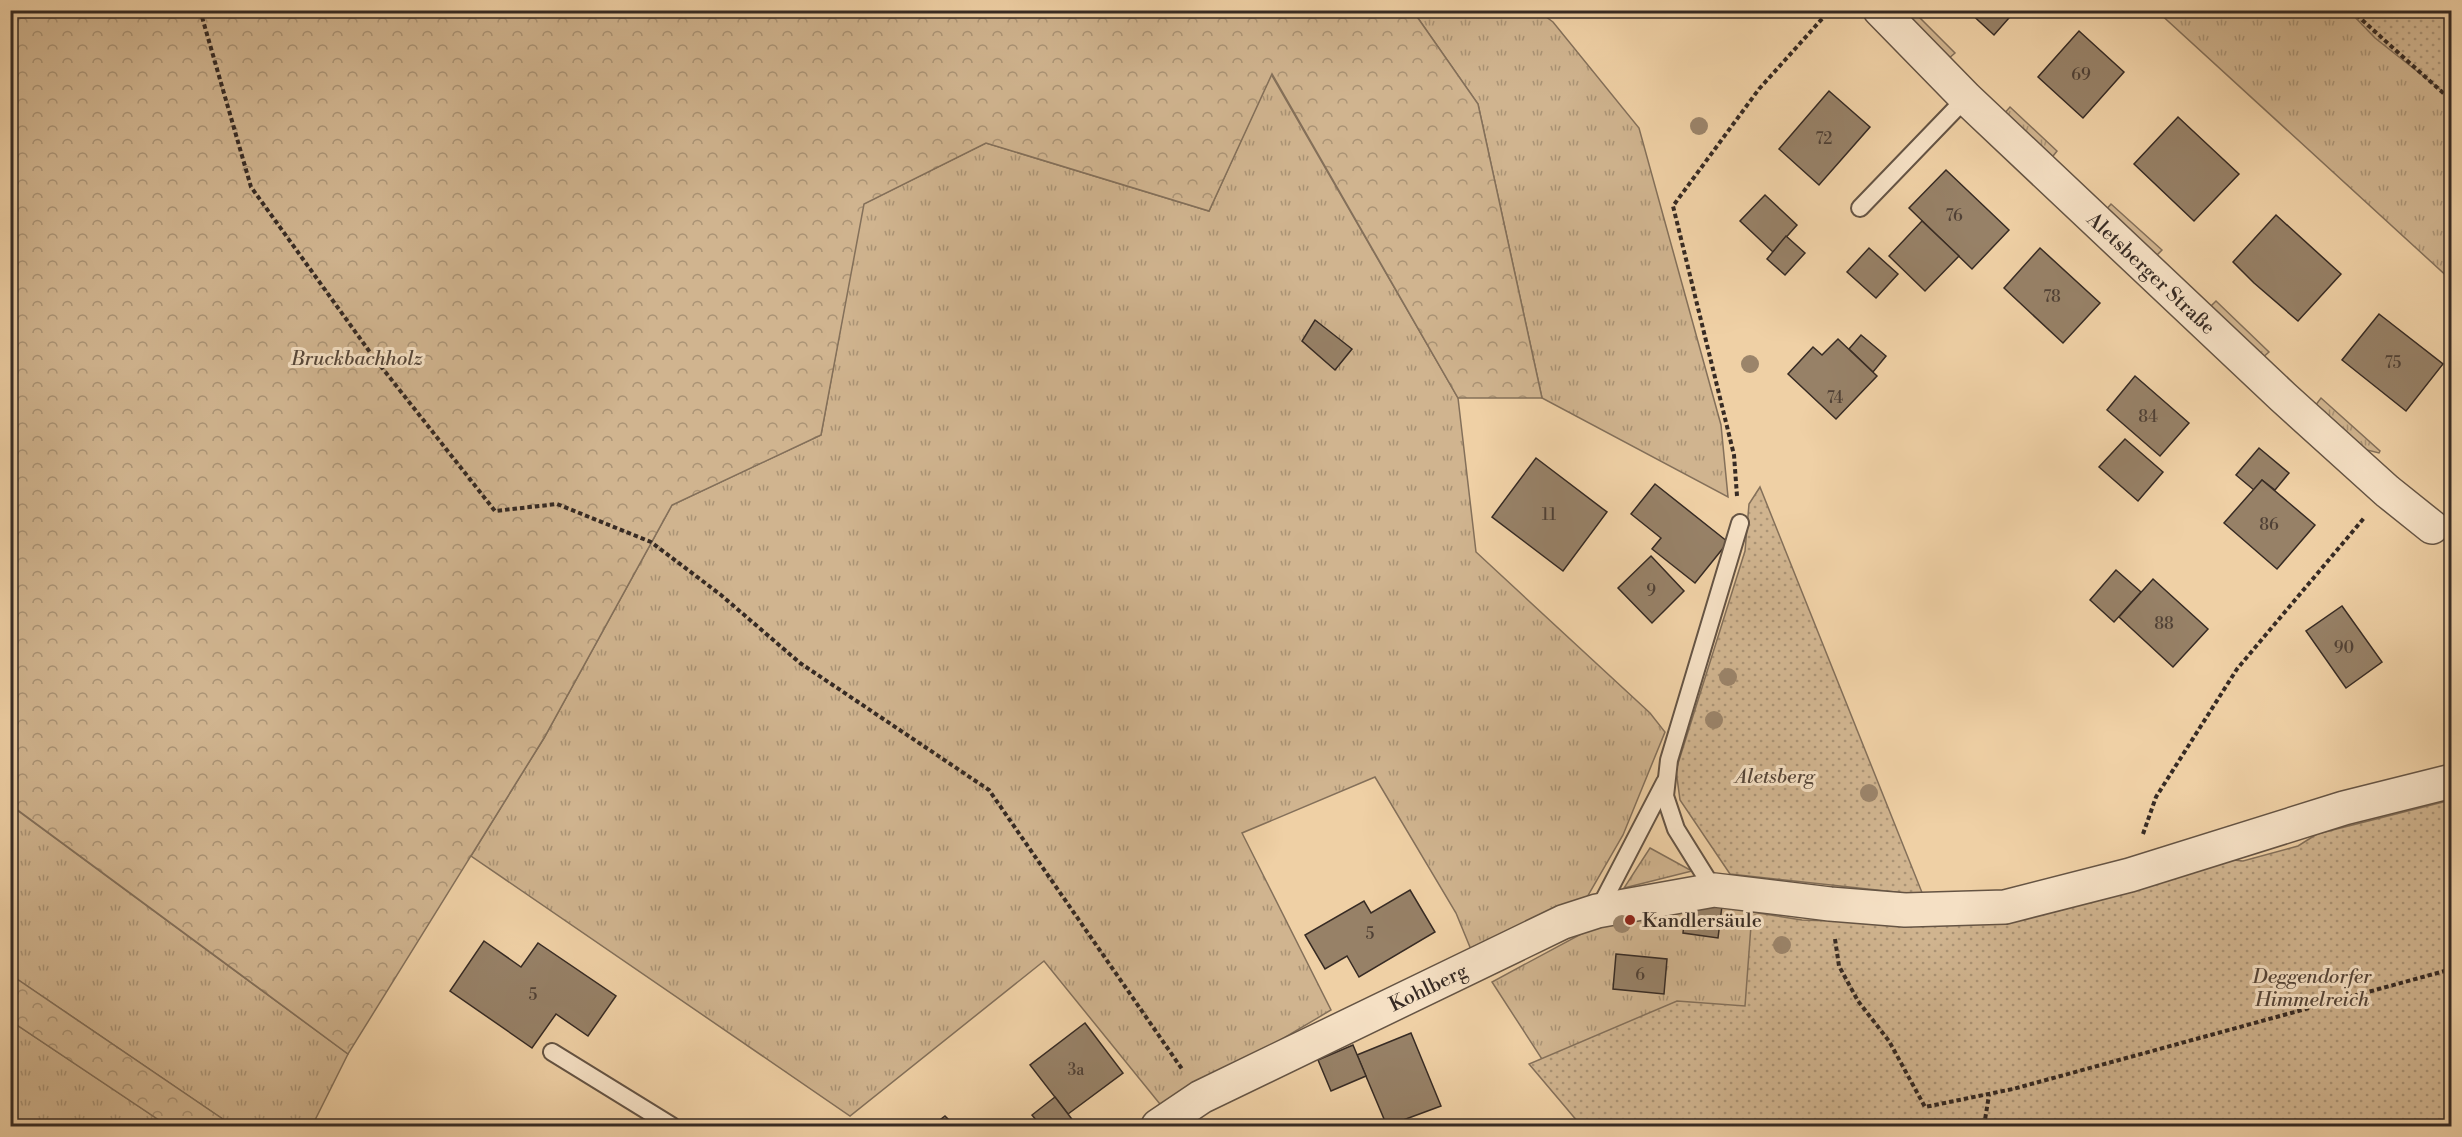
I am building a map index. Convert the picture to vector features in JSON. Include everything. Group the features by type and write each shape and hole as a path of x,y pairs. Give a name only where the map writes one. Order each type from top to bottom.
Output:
{"street":[{"name":"Aletsberger Straße","path":"1880,10 1966,98 2387,491 2432,527"},
{"name":"Kohlberg","path":"1158,1126 1201,1097 1563,922 1597,911 1714,890 1830,904 1905,910 2005,907 2130,875 2344,808 2451,781"}],"lane":[{"path":"1860,208 1966,98"},
{"path":"1714,890 1676,829 1665,796 1669,759 1740,523"},
{"path":"1597,911 1667,779"},
{"path":"552,1052 672,1126"}],"path":[{"path":"200,10 251,187 372,355 495,512 557,504 651,542 722,595 800,663 989,790 1201,1097"},
{"path":"1740,523 1734,455 1673,206 1759,89 1830,10"},
{"path":"2351,10 2451,101"},
{"path":"2130,875 2156,797 2237,669 2387,491"},
{"path":"1830,904 1839,966 1858,1001 1889,1041 1925,1107 1989,1095 2451,969"},
{"path":"1984,1126 1989,1095"}],"green space":[{"name":"Bruckbachholz","path":"11,10 1413,11 1478,104 1542,398 1458,398 1272,74 1209,211 986,143 864,204 821,435 672,505 544,738 348,1054 11,805"},
{"path":"1413,11 1538,11 1553,22 1639,128 1721,425 1728,497 1542,398 1478,104"},
{"path":"1909,11 1913,11 1955,53 1948,59 1904,17"},
{"path":"2157,11 2398,11 2451,61 2451,280"},
{"path":"2349,11 2451,11 2451,98 2375,38"},
{"path":"1271,74 1458,398 1476,552 1650,713 1665,732 1623,835 1582,906 1472,952 1456,913 1375,777 1242,833 1331,1010 1164,1109 1044,961 850,1116 471,856 544,738 672,505 821,435 863,204 986,143 1209,211"},
{"path":"2010,107 2057,151 2050,160 2003,115"},
{"path":"2111,204 2162,250 2155,257 2104,212"},
{"path":"2216,301 2269,352 2261,359 2207,310"},
{"path":"2321,398 2380,451 2379,453 2359,448 2315,406"},
{"name":"Aletsberg","path":"1760,487 1923,895 1730,874 1680,800 1676,770 1745,551 1749,504"},
{"name":"Deggendorfer Himmelreich","path":"2451,800 2451,1126 1574,1126 1578,1122 1529,1064 1677,1001 1745,1006 1752,912 1802,920 1919,924 2215,858 2243,861 2298,846 2317,834"},
{"path":"10,805 348,1054 312,1126 233,1126 11,975"},
{"path":"1650,848 1692,871 1624,888"},
{"path":"1693,897 1757,904 1762,1015 1584,1124 1492,982 1596,926"},
{"path":"10,975 233,1126 168,1126 11,1021"},
{"path":"11,1021 168,1126 11,1126"}],"building":[{"path":"1967,10 2016,10 1994,35"},
{"path":"2079,31 2124,72 2083,118 2038,77"},
{"path":"1829,91 1870,127 1819,185 1779,149"},
{"path":"2178,117 2239,174 2194,221 2134,164"},
{"path":"1946,170 2009,230 1972,269 1909,208"},
{"path":"1765,195 1797,225 1773,252 1740,221"},
{"path":"2276,215 2341,274 2298,321 2233,262"},
{"path":"1922,221 1959,256 1925,291 1889,256"},
{"path":"1786,236 1805,253 1785,275 1767,259"},
{"path":"1869,248 1898,274 1876,298 1847,272"},
{"path":"2040,248 2100,303 2063,343 2004,288"},
{"path":"2379,314 2443,364 2406,411 2342,360"},
{"path":"1315,320 1352,349 1335,370 1302,341"},
{"path":"1861,335 1886,356 1873,372 1849,349"},
{"path":"1838,339 1877,376 1836,419 1788,374 1813,347 1822,355"},
{"path":"2135,376 2189,423 2160,456 2107,410"},
{"path":"2125,439 2163,472 2138,501 2099,467"},
{"path":"2259,448 2289,473 2275,490 2262,480 2254,490 2236,475"},
{"path":"1536,458 1607,512 1563,571 1492,517"},
{"path":"2262,480 2315,525 2277,569 2224,523"},
{"path":"1655,484 1728,542 1695,583 1652,549 1661,538 1631,514"},
{"path":"1651,556 1684,591 1652,623 1618,588"},
{"path":"2116,570 2141,592 2114,622 2090,600"},
{"path":"2153,579 2208,629 2173,667 2119,617"},
{"path":"2342,606 2382,662 2346,688 2306,631"},
{"path":"1410,890 1435,932 1359,977 1347,956 1325,969 1305,935 1364,901 1371,913"},
{"path":"1686,902 1722,906 1718,938 1683,933"},
{"path":"484,941 521,967 538,943 616,996 588,1036 556,1014 532,1048 450,991"},
{"path":"1616,954 1667,959 1664,994 1613,989"},
{"path":"1085,1023 1123,1073 1068,1114 1030,1065"},
{"path":"1411,1033 1441,1106 1387,1126 1357,1055"},
{"path":"1353,1045 1366,1076 1331,1091 1318,1060"},
{"path":"1055,1097 1077,1126 1041,1126 1032,1115"},
{"path":"945,1116 955,1126 932,1126"}],"place":[{"name":"Kandlersäule","path":"1630,920"}]}
